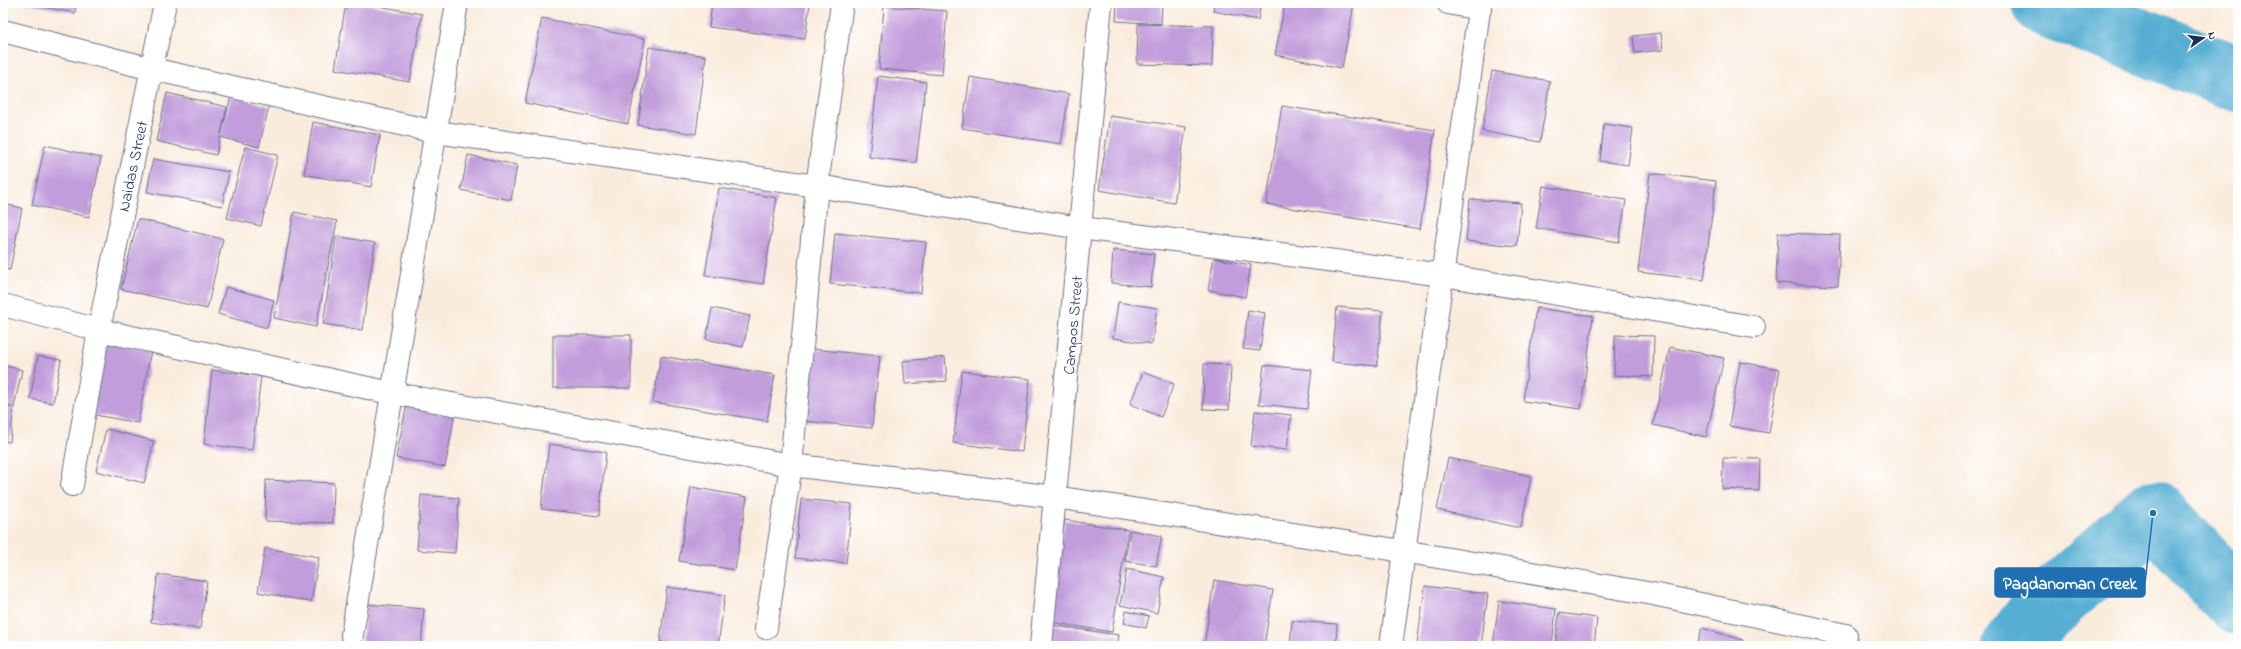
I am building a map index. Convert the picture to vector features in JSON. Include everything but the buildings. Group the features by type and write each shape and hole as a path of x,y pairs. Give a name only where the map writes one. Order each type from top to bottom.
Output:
{"street":[{"name":"Naidas Street","path":"72,484 99,330 165,3"},
{"path":"352,635 457,3"},
{"path":"766,628 791,465 817,186 842,3"},
{"name":"Campos Street","path":"1041,646 1102,3"},
{"path":"1391,646 1480,6 1448,3"},
{"path":"3,31 152,69 436,132 817,186 1081,228 1443,275 1754,327"},
{"path":"3,305 99,330 392,393 791,465 1056,498 1403,551 1653,594 1846,635"}],"waterway":[{"path":"2044,3 2238,79"},
{"path":"2015,646 2041,612 2153,513 2238,602"}],"place":[{"name":"Pagdanoman Creek","path":"2153,513"}]}
